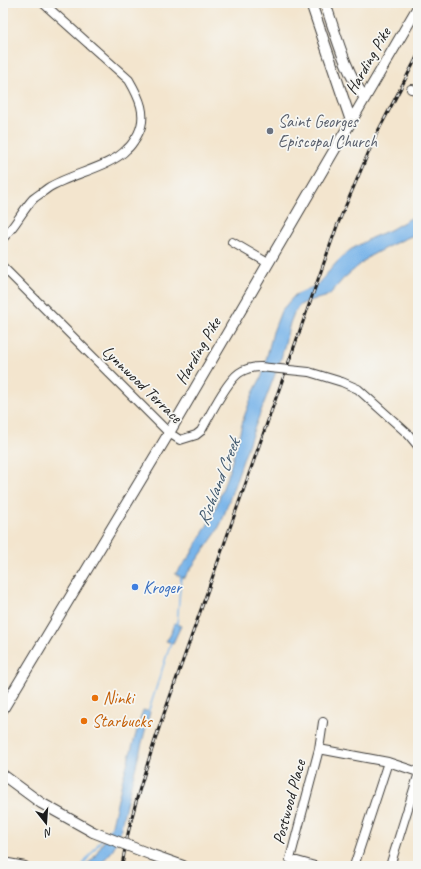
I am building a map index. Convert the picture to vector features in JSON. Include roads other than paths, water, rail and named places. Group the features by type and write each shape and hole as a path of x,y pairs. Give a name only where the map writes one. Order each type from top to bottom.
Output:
{"main road":[{"path":"311,3 351,121"},
{"path":"325,3 357,88 365,98"},
{"name":"Harding Pike","path":"3,709 169,433 418,7"},
{"path":"324,42 337,38"},
{"path":"3,775 41,803 94,832 184,866"}],"street":[{"path":"3,238 33,199 66,179 114,159 127,150 134,142 141,127 142,109 137,93 129,80 43,3"},
{"path":"232,242 268,263"},
{"name":"Lynnwood Terrace","path":"3,268 169,433 180,440 196,435 201,431 234,377 246,370 260,368 309,372 342,382 358,389 408,434 418,446"},
{"path":"408,434 418,436"},
{"path":"319,749 323,722"},
{"name":"Postwood Place","path":"315,866 290,859 319,749 388,762 418,772"},
{"path":"354,866 388,762"},
{"path":"390,866 418,776"},
{"path":"3,862 25,866"}],"water":[{"path":"418,214 418,233 370,256 343,279 331,293 325,297 308,301 300,305 294,313 281,359 251,437 222,521 216,533 184,578 175,574 190,556 214,513 231,465 244,417 253,393 262,376 273,332 281,311 295,295 317,285 337,262 350,250"},
{"path":"174,623 181,626 173,643 166,641 170,636"},
{"path":"143,710 150,712 120,833 113,850 99,866 85,866 93,859 111,829 123,778"}],"waterway":[{"name":"Richland Creek","path":"177,625 181,575"},
{"name":"Richland Creek","path":"148,713 171,642"},
{"name":"Richland Creek","path":"107,833 113,825"},
{"name":"Richland Creek","path":"82,866 102,839"}],"railway":[{"path":"122,866 133,812 160,725 337,226 376,135 418,55"}],"place":[{"name":"Saint Georges Episcopal Church","path":"270,131"},
{"name":"Kroger","path":"135,587"},
{"name":"Ninki","path":"95,698"},
{"name":"Starbucks","path":"84,721"}]}
